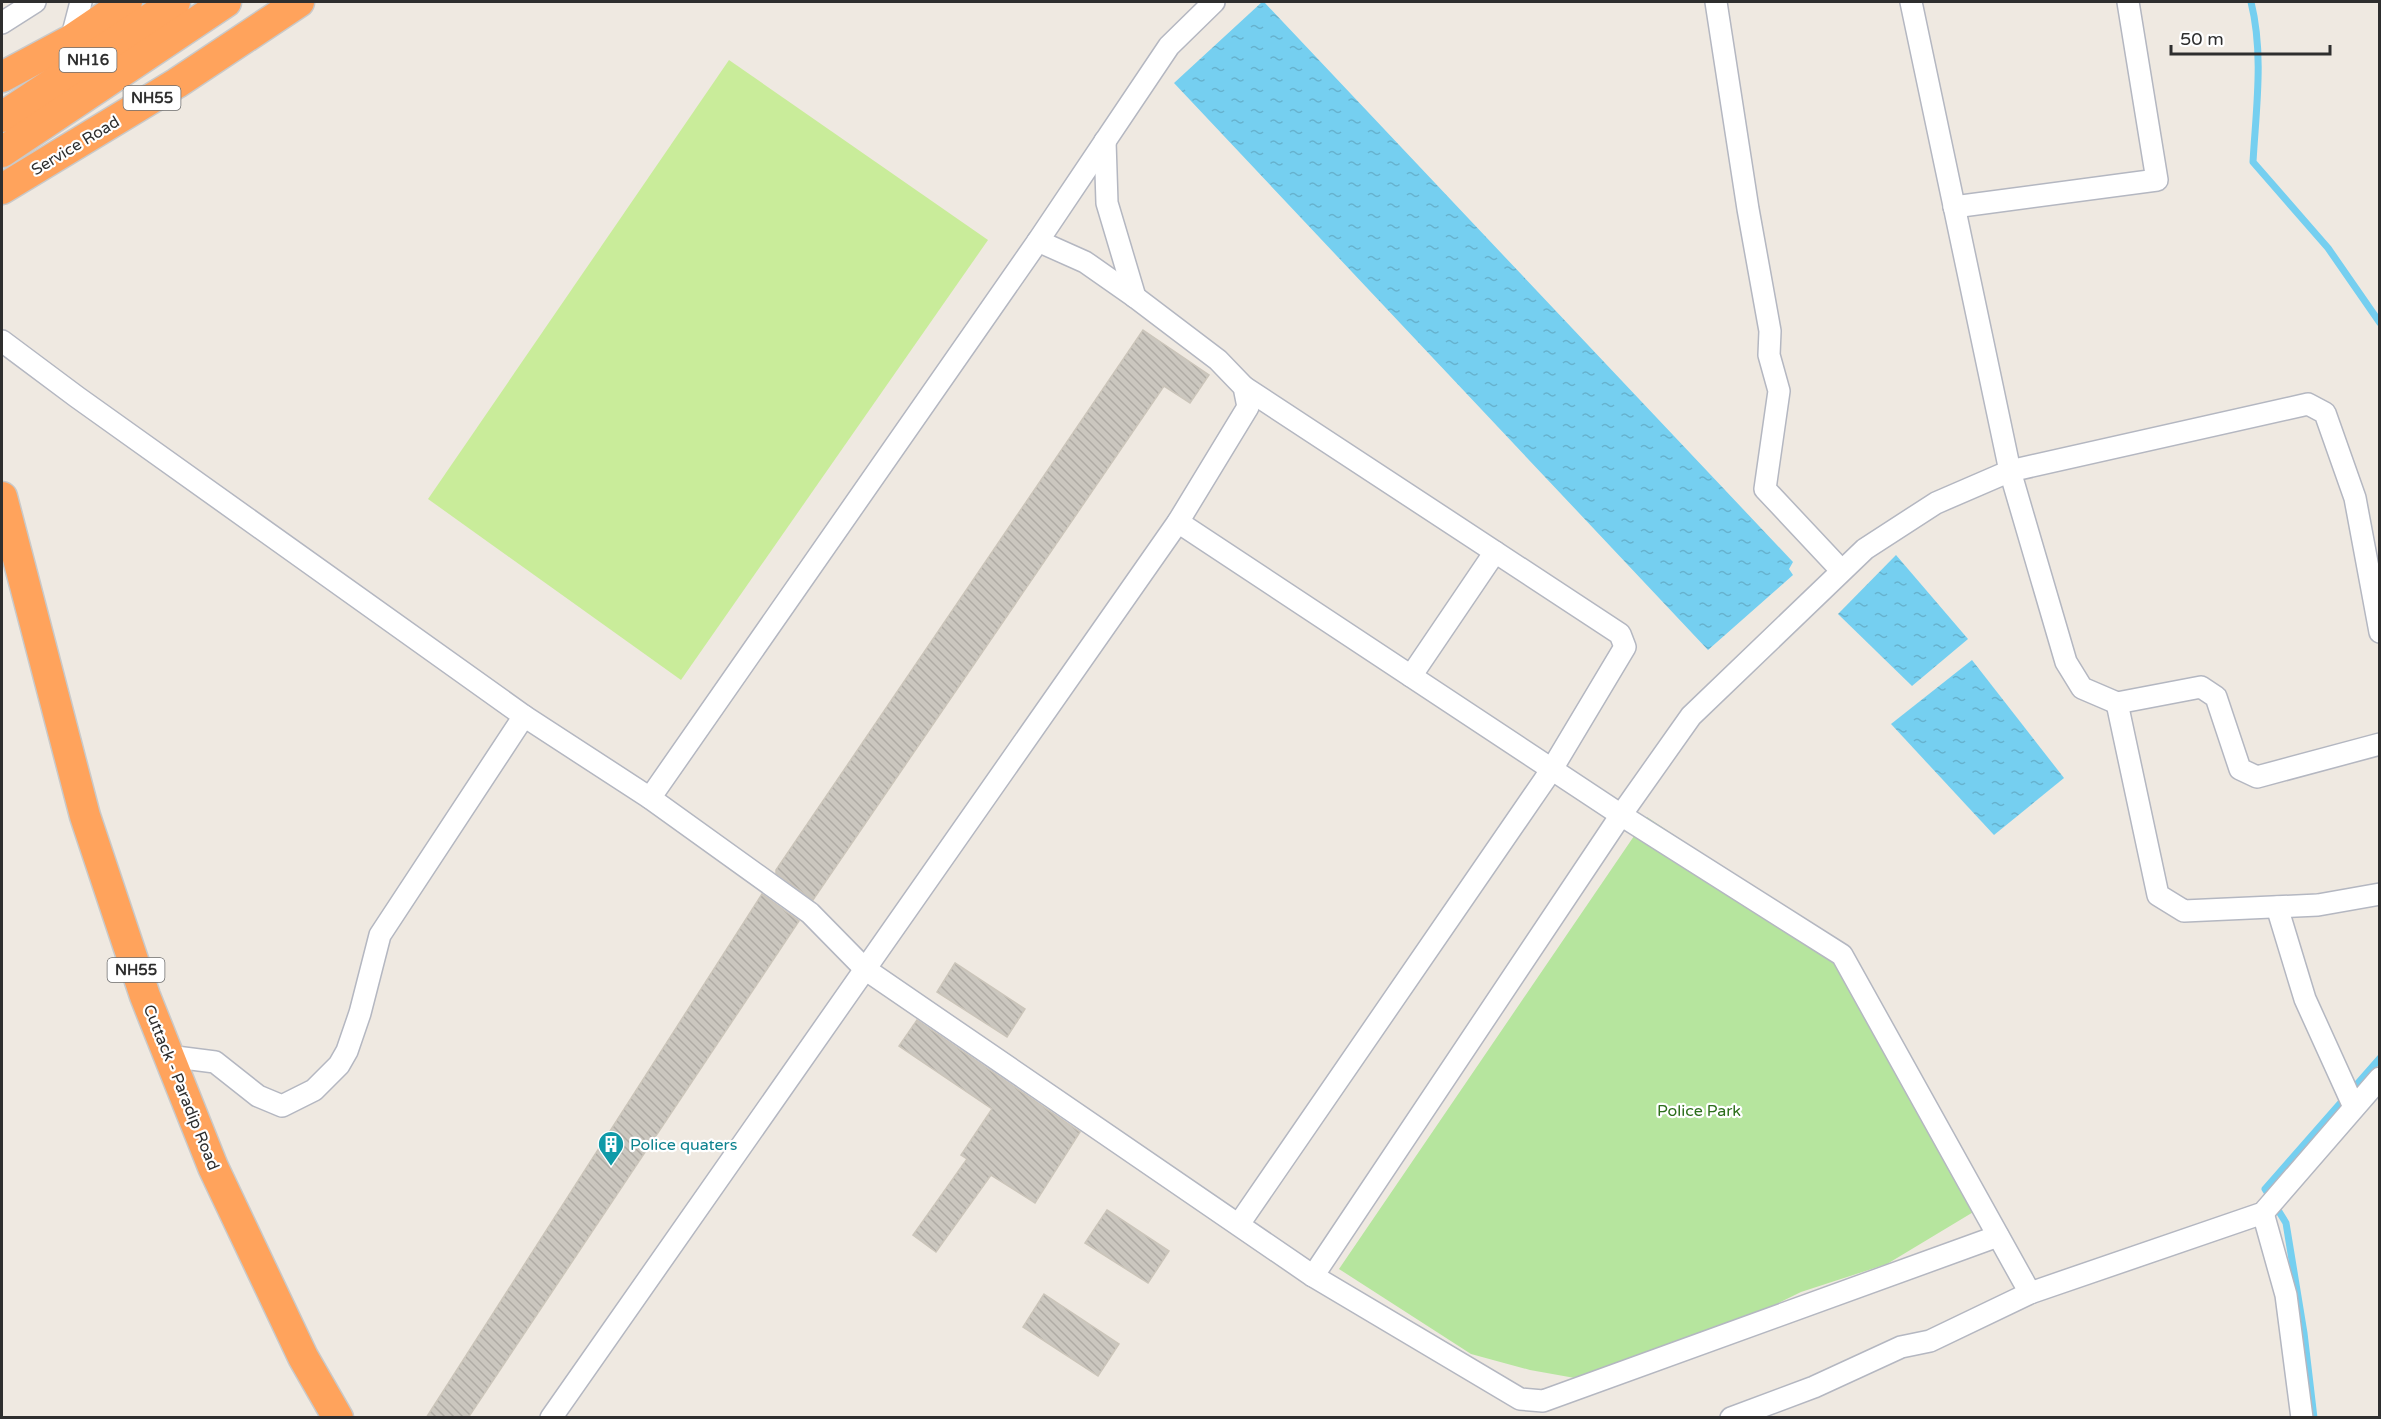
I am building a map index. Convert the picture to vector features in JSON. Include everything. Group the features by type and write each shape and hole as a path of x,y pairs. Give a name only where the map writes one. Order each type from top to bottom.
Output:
{"highway":[{"path":"2,77 71,40 127,2"},
{"name":"NH16","path":"2,117 174,2"},
{"name":"NH16","path":"2,152 226,2"},
{"name":"Service Road","path":"2,189 177,83 299,2"},
{"name":"Cuttack - Paradip Road","path":"2,497 85,816 145,996 213,1167 303,1357 338,1418"}],"street":[{"path":"2,23 35,2"},
{"path":"2,112 52,80 71,40 81,2"},
{"path":"650,798 1038,241 1169,46 1214,2"},
{"path":"1716,2 1748,209 1770,331 1769,355 1779,391 1765,489 1841,570"},
{"path":"1911,2 2010,471 2066,662 2082,688 2116,703 2201,687 2217,697 2240,770 2257,777 2379,744"},
{"path":"1954,207 2157,180 2128,2"},
{"path":"1105,141 1107,203 1135,297"},
{"path":"1038,241 1084,262 1135,297 1218,360 1244,387 1620,634 1625,646 1552,769 1239,1224"},
{"path":"2,341 86,404 524,716 650,798 810,913 865,969 1313,1276 1520,1399 1543,1401 1998,1236"},
{"path":"551,1418 1178,522 1248,407 1244,387"},
{"path":"1313,1276 1621,814 1691,716 1864,549 1936,503 2010,471 2308,404 2325,413 2355,498 2379,632"},
{"path":"1178,522 1621,814 1842,955 2030,1293"},
{"path":"1411,676 1495,552"},
{"path":"2116,703 2158,895 2184,911 2318,905 2379,894"},
{"path":"168,1056 215,1062 258,1096 282,1106 314,1090 339,1065 347,1051 360,1013 380,935 524,716"},
{"path":"2277,907 2305,999 2354,1107"},
{"path":"1731,1418 1814,1387 1901,1347 1930,1341 2030,1293 2263,1213 2379,1078"},
{"path":"2263,1213 2286,1295 2302,1418"}],"green space":[{"path":"729,60 988,240 681,680 428,499"},
{"name":"Police Park","path":"1647,817 1770,899 1839,952 1891,1021 1952,1143 1975,1211 1887,1264 1801,1292 1746,1319 1586,1380 1530,1370 1471,1354 1339,1269"}],"water":[{"path":"1262,2 1793,562 1789,569 1793,575 1708,650 1174,83"},
{"path":"1896,555 1968,639 1912,686 1838,614"},
{"path":"1972,660 2064,778 1994,835 1891,724"}],"building":[{"path":"1143,330 1209,375 1190,403 1164,386 813,900 776,873 776,870"},
{"name":"Police quaters","path":"762,894 799,921 468,1418 426,1418"},
{"path":"955,963 1025,1009 1007,1037 937,992"},
{"path":"917,1020 1080,1132 1035,1203 991,1175 936,1252 913,1235 967,1159 961,1155 992,1109 899,1046"},
{"path":"1107,1210 1169,1251 1148,1283 1085,1243"},
{"path":"1044,1294 1119,1344 1098,1376 1023,1327"}],"waterway":[{"path":"2251,2 2258,62 2253,162 2328,248 2380,323"},
{"path":"2314,1418 2304,1333 2286,1223 2265,1189 2380,1058"}],"place":[{"name":"Police quaters","path":"611,1167"}]}
